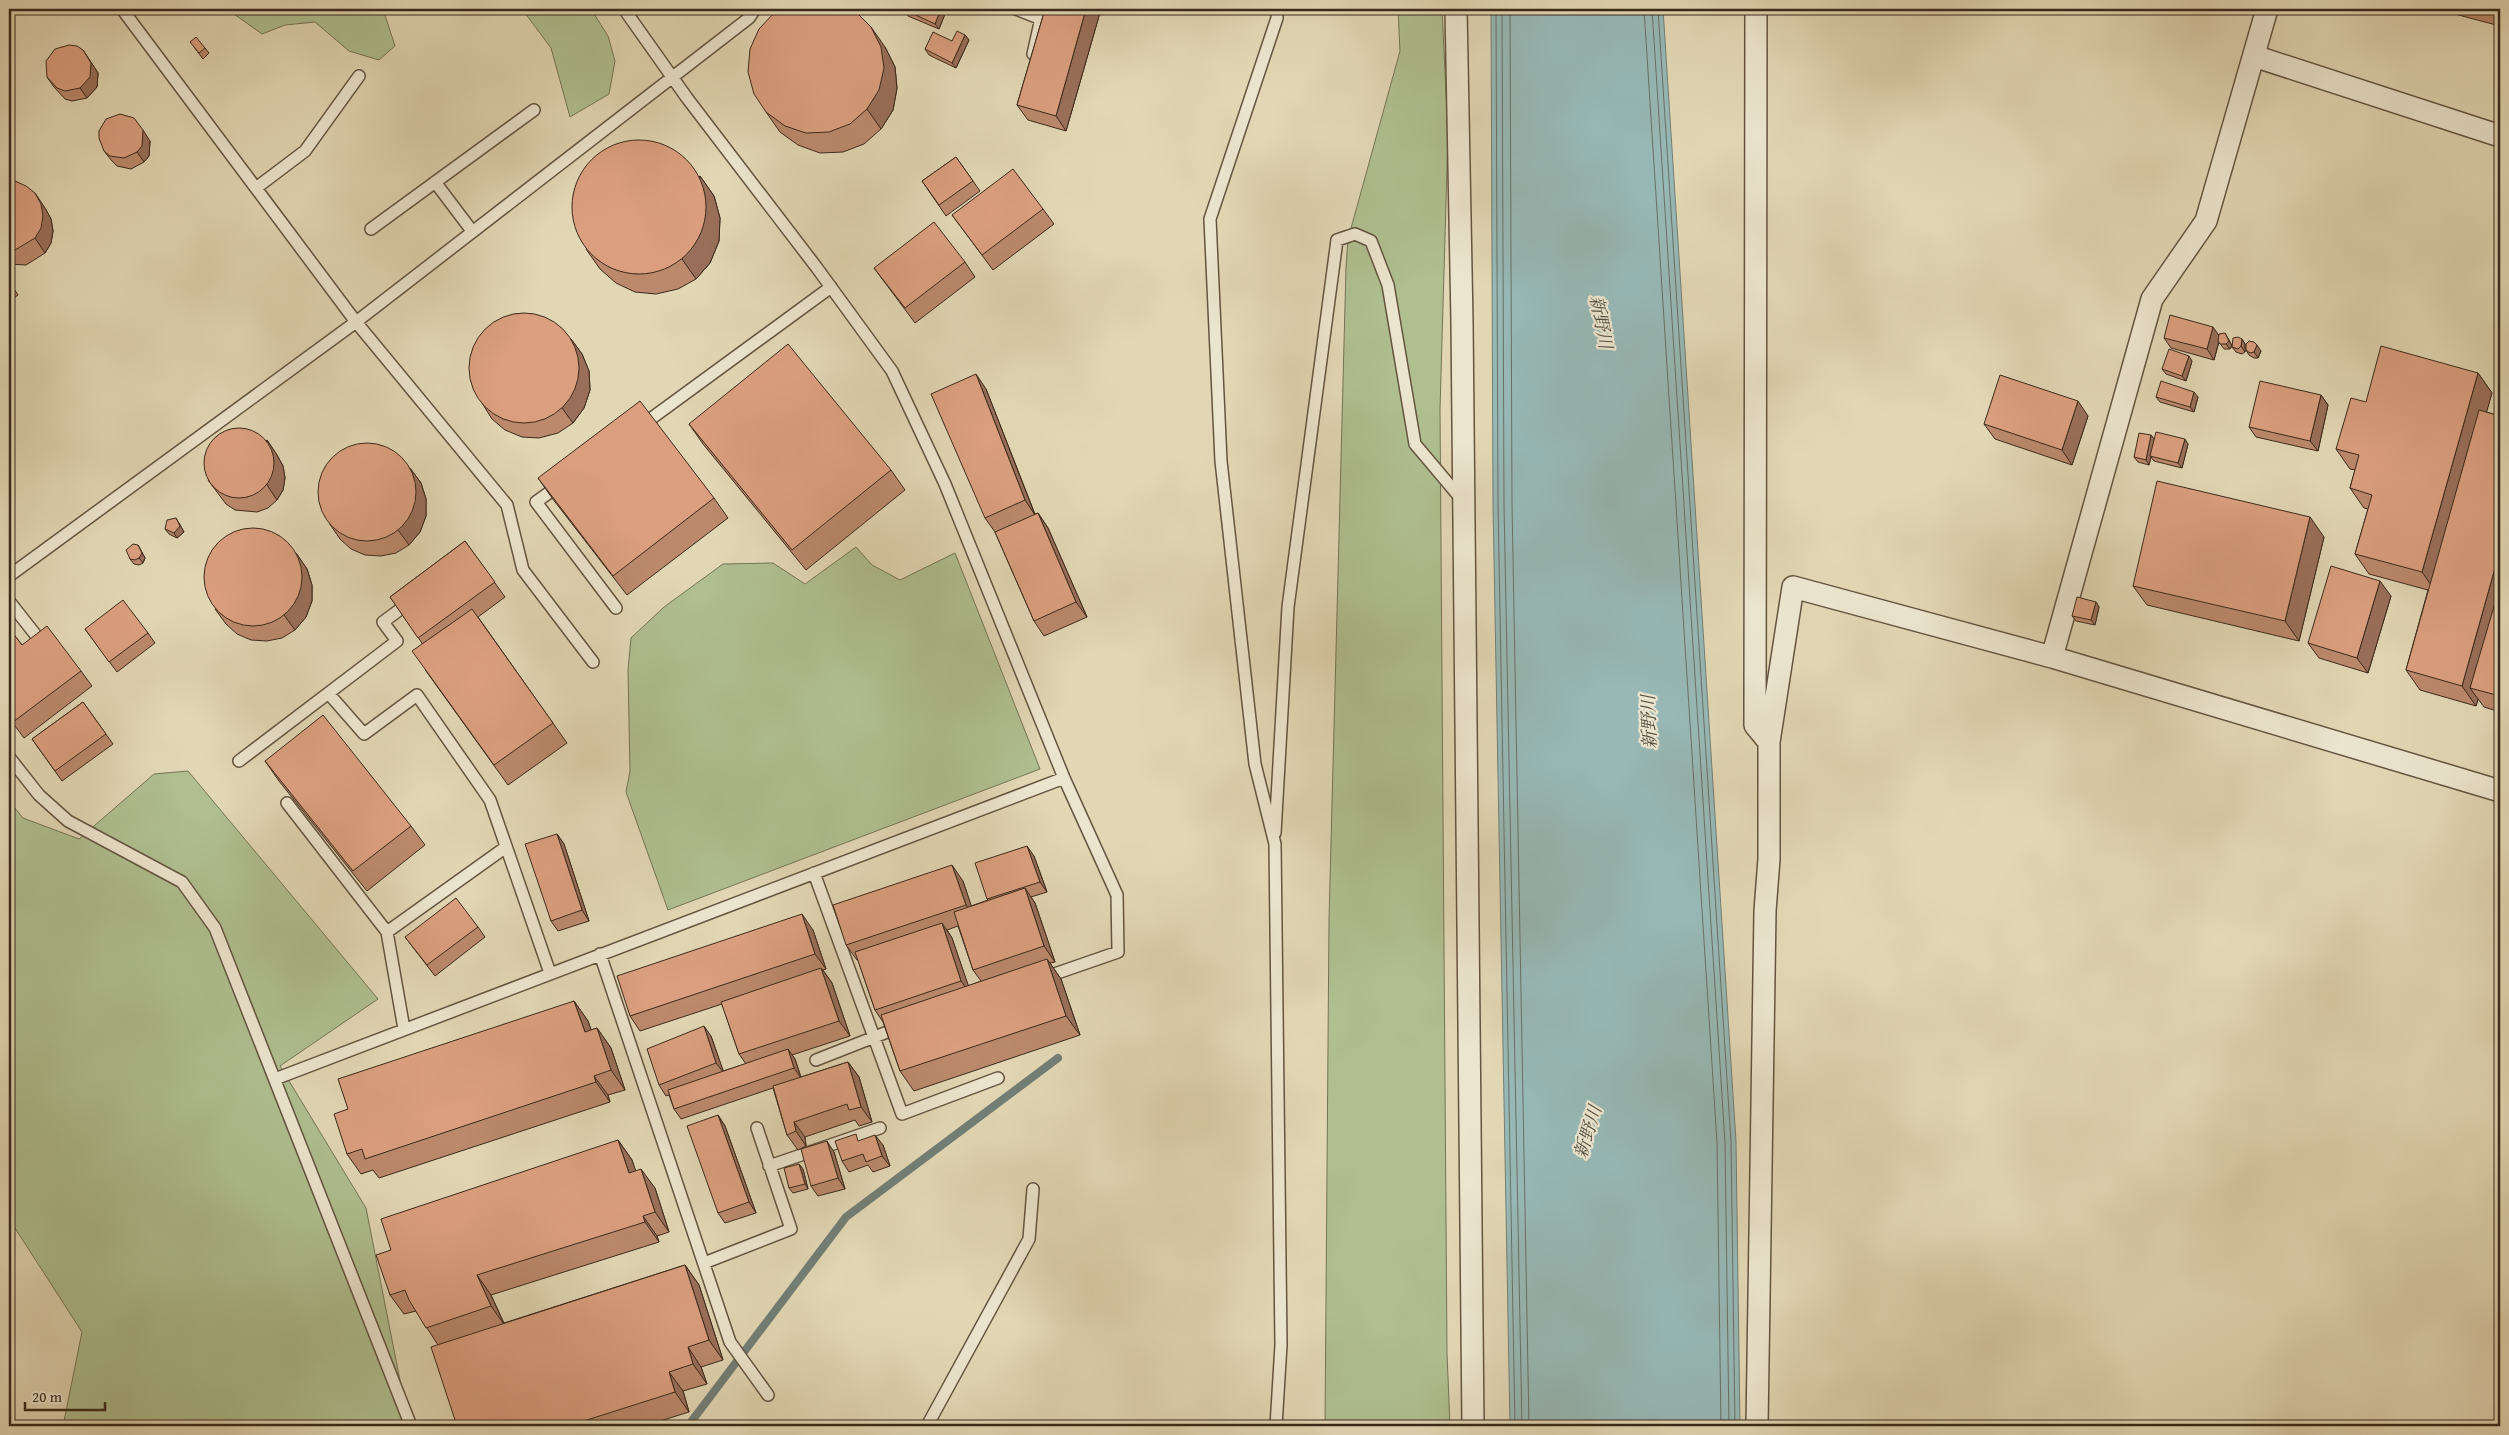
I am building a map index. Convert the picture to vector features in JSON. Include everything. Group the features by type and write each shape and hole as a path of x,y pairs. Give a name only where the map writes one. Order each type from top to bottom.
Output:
{"street":[{"path":"1456,9 1464,502 1473,1426"},
{"path":"1756,9 1755,725 1769,742"},
{"path":"2052,657 2152,299 2206,221 2267,9"},
{"path":"2254,56 2500,136"},
{"path":"1757,1426 1769,742 1793,587 2052,657 2500,790"}],"lane":[{"path":"122,9 356,322 507,505 523,570 593,662"},
{"path":"624,9 672,75 686,98 832,287 892,371 945,484 1064,778 1117,895 1118,952 1034,981"},
{"path":"9,576 356,322 672,75 748,18 755,9"},
{"path":"1016,9 1042,14 1031,63"},
{"path":"1274,844 1255,764 1221,461 1210,219 1277,18 1278,9"},
{"path":"256,188 305,151 359,76"},
{"path":"371,229 534,110"},
{"path":"435,182 472,231"},
{"path":"1276,1426 1281,1345 1274,844 1288,607 1337,240 1355,234 1371,241 1388,285 1414,444 1464,502"},
{"path":"632,432 832,287"},
{"path":"568,479 536,502 616,608"},
{"path":"239,761 397,641 383,622 420,594"},
{"path":"9,601 42,642"},
{"path":"329,694 364,734 418,695 490,800 550,973"},
{"path":"9,757 39,795 68,821 182,882 215,928 411,1426"},
{"path":"275,1079 1064,778"},
{"path":"287,803 387,932 404,1029"},
{"path":"387,932 506,847"},
{"path":"814,873 902,1114 998,1078"},
{"path":"600,954 730,1342 768,1395"},
{"path":"816,1060 874,1036 912,1023"},
{"path":"704,1263 791,1229 756,1128"},
{"path":"769,1166 880,1128"},
{"path":"927,1426 1029,1239 1033,1189"}],"green space":[{"path":"227,9 383,9 395,46 379,60 349,51 315,22 285,25 262,34"},
{"path":"522,9 591,9 608,36 615,61 609,94 570,117 551,48"},
{"path":"1398,9 1442,9 1448,134 1440,409 1447,1353 1450,1426 1325,1426 1329,920 1346,267 1348,239 1400,51"},
{"path":"856,547 872,565 900,580 955,553 1040,769 668,910 626,792 630,771 628,670 631,638 664,607 723,564 773,563 805,584"},
{"path":"188,771 378,999 280,1066 366,1208 409,1426 63,1426 82,1332 13,1225 9,1224 9,801 23,818 79,839 154,774"}],"water":[{"name":"新野川","path":"1491,9 1663,9 1736,1141 1740,1426 1510,1426 1493,504"}],"building":[{"path":"781,9 851,9 871,27 881,47 884,68 879,90 867,109 850,124 829,132 806,133 785,126 766,112 754,94 748,72 750,49 759,29 774,13"},
{"path":"905,9 941,9 935,24"},
{"path":"1045,9 1086,9 1056,116 1017,105"},
{"path":"957,31 965,35 952,63 925,49 933,32 952,41"},
{"path":"196,37 205,48 199,53 190,42"},
{"path":"69,45 77,46 83,50 91,63 90,77 80,88 65,91 57,88 47,77 46,61 55,49"},
{"path":"120,114 134,118 143,130 142,146 137,152 124,158 110,156 104,151 99,138 99,131 106,119"},
{"path":"639,140 665,145 676,151 686,160 695,170 701,181 706,207 701,233 695,244 686,254 676,263 665,269 639,274 613,269 602,263 592,254 583,244 577,233 572,207 577,181 583,170 592,160 602,151 613,145"},
{"path":"956,157 973,181 939,205 922,181"},
{"path":"1013,169 1043,209 982,255 952,215"},
{"path":"9,181 15,181 26,186 35,193 41,204 43,216 41,228 35,238 15,250 9,250"},
{"path":"934,222 965,262 905,308 874,268"},
{"path":"524,313 545,318 563,329 574,347 579,368 574,389 563,407 545,418 524,423 503,418 485,407 474,389 469,368 474,347 485,329 503,318"},
{"path":"2170,315 2213,327 2207,349 2164,338"},
{"path":"2225,333 2229,341 2226,344 2220,344 2218,341 2219,334"},
{"path":"2238,337 2242,339 2241,346 2238,349 2232,347 2233,338"},
{"path":"2249,341 2257,345 2254,352 2250,353 2246,350 2246,344"},
{"path":"788,344 891,470 792,550 689,424"},
{"path":"2381,346 2478,373 2422,572 2355,554 2372,495 2350,488 2359,455 2336,449 2351,398 2366,402"},
{"path":"2169,349 2189,356 2182,376 2162,369"},
{"path":"976,374 1025,500 985,518 931,394"},
{"path":"2000,375 2078,401 2062,450 1984,424"},
{"path":"2161,381 2194,392 2190,407 2156,397"},
{"path":"2260,381 2321,395 2310,441 2249,427"},
{"path":"640,401 714,498 613,576 538,478"},
{"path":"2479,410 2500,416 2500,550 2462,686 2406,670"},
{"path":"239,428 252,431 264,438 271,450 274,463 271,476 264,488 252,495 239,498 226,495 214,488 207,476 204,463 207,450 214,438 226,431"},
{"path":"2156,432 2185,439 2178,463 2150,456"},
{"path":"2139,433 2151,435 2146,460 2134,457"},
{"path":"367,443 377,444 394,451 408,465 415,482 415,502 408,519 394,533 377,540 367,541 357,540 340,533 326,519 319,502 318,492 319,482 326,465 340,451 357,444"},
{"path":"2157,481 2310,517 2285,621 2133,586"},
{"path":"1038,513 1076,602 1034,621 995,532"},
{"path":"176,518 180,526 174,533 165,529 167,520"},
{"path":"253,528 272,532 287,543 298,558 302,577 298,596 287,611 272,622 253,626 234,622 219,611 208,596 204,577 208,558 219,543 234,532"},
{"path":"465,541 495,582 418,638 390,597"},
{"path":"133,544 138,545 142,553 135,560 130,559 126,550"},
{"path":"2331,566 2380,581 2357,658 2308,643"},
{"path":"2500,586 2500,696 2470,688"},
{"path":"2077,597 2096,602 2091,620 2072,616"},
{"path":"123,600 148,633 109,662 85,629"},
{"path":"472,609 553,723 494,765 412,651"},
{"path":"47,626 81,671 13,722 9,717 9,628 22,645"},
{"path":"83,702 106,734 55,771 32,739"},
{"path":"323,715 411,826 353,871 265,761"},
{"path":"557,834 582,910 551,921 525,844"},
{"path":"1027,846 1040,882 987,899 975,863"},
{"path":"952,865 966,905 846,945 833,905"},
{"path":"1025,888 1044,946 973,970 954,912"},
{"path":"456,898 478,927 427,965 405,937"},
{"path":"802,914 815,954 630,1016 617,976"},
{"path":"942,923 961,981 875,1010 855,952"},
{"path":"1047,959 1066,1016 900,1071 881,1015"},
{"path":"821,968 839,1021 739,1054 721,1002"},
{"path":"574,1001 585,1032 597,1028 611,1070 594,1076 596,1082 365,1159 362,1149 347,1154 334,1114 348,1109 338,1079"},
{"path":"704,1026 716,1063 659,1085 647,1049"},
{"path":"788,1049 794,1068 674,1109 668,1090"},
{"path":"848,1062 861,1107 849,1110 847,1104 794,1122 796,1131 787,1135 773,1086"},
{"path":"718,1115 749,1202 718,1213 687,1126"},
{"path":"856,1134 858,1141 875,1135 882,1156 866,1162 863,1154 842,1161 835,1141"},
{"path":"618,1140 629,1173 641,1169 655,1212 643,1216 645,1222 477,1275 491,1306 426,1328 405,1290 390,1295 376,1255 391,1250 381,1219"},
{"path":"827,1141 838,1178 811,1186 801,1149"},
{"path":"799,1164 805,1184 789,1188 784,1168"},
{"path":"685,1265 709,1340 688,1347 693,1364 669,1372 675,1392 568,1426 457,1426 431,1347"}],"waterway":[{"path":"688,1426 846,1217 1058,1058"}]}
